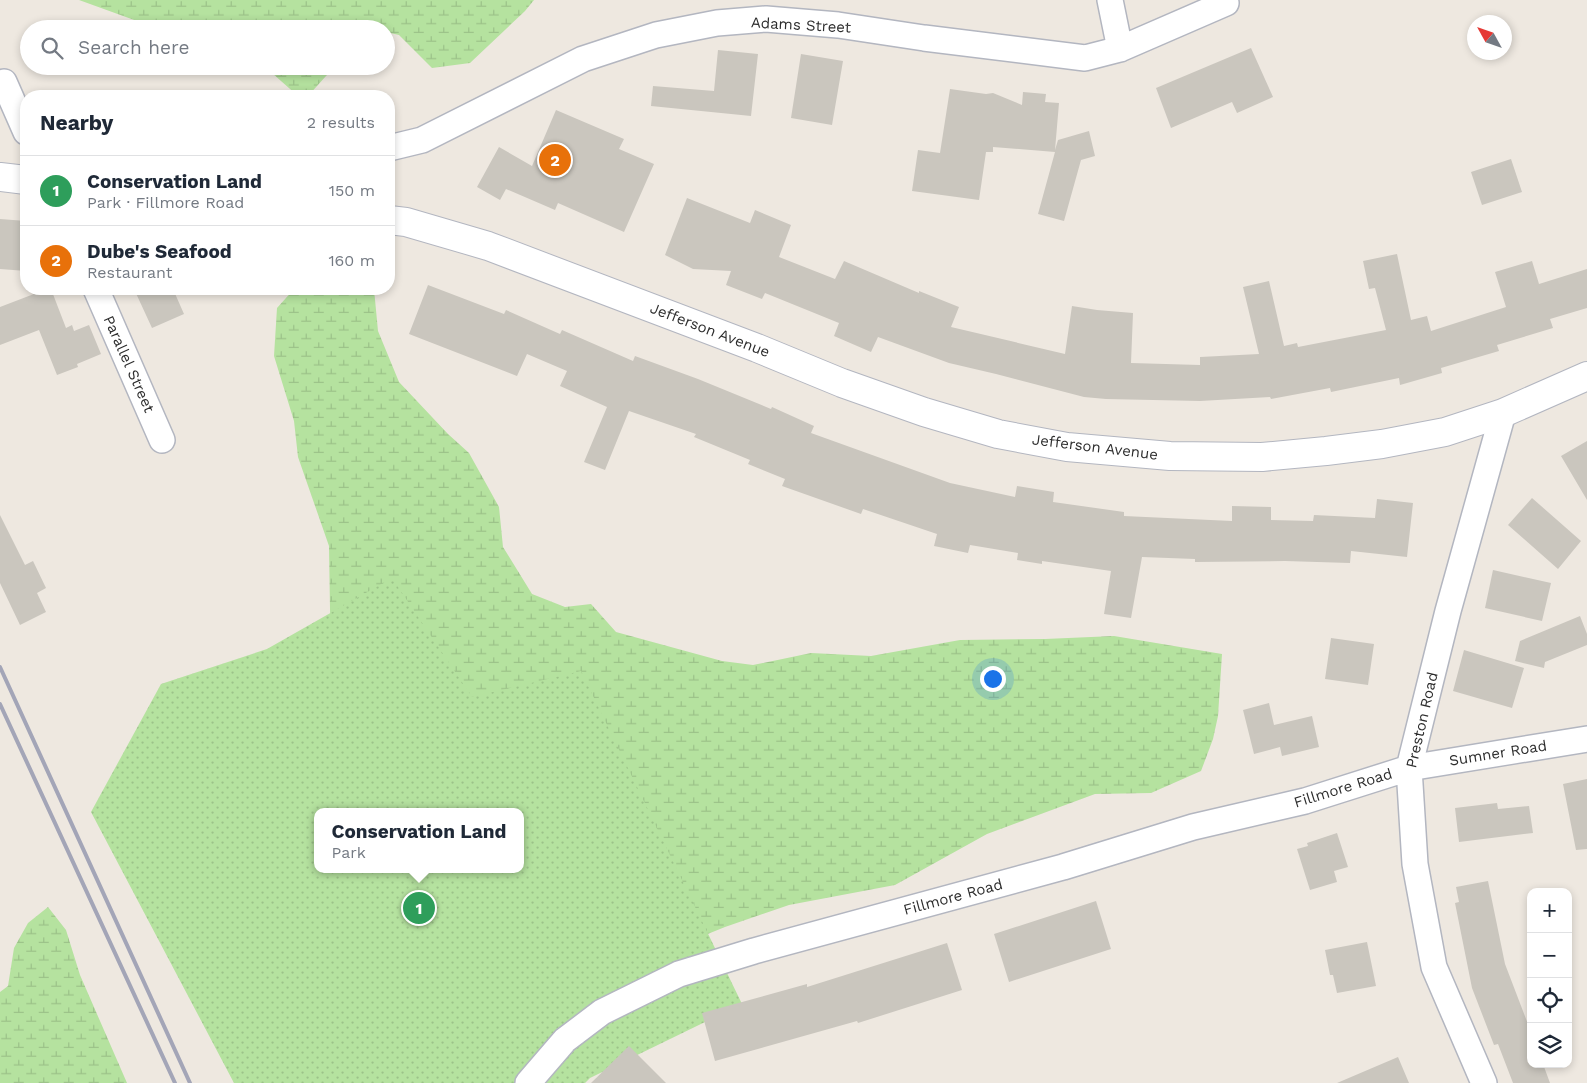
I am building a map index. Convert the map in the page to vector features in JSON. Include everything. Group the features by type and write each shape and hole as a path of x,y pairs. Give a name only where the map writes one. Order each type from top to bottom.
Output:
{"main road":[{"path":"0,177 20,179"},
{"name":"Jefferson Avenue","path":"395,221 406,222 488,246 739,341 842,383 924,412 998,434 1067,447 1170,456 1262,457 1326,452 1445,432 1503,413 1587,376"}],"street":[{"path":"1110,0 1120,50"},
{"name":"Adams Street","path":"395,147 422,140 583,59 656,34 717,24 766,19 838,25 1085,58 1120,50 1226,3"},
{"path":"2,80 20,93"},
{"path":"2,80 20,119"},
{"name":"Parallel Street","path":"99,295 162,440"},
{"name":"Preston Road","path":"1484,1083 1434,967 1415,864 1409,768 1448,611 1503,413"},
{"name":"Sumner Road","path":"1409,768 1587,739"},
{"name":"Fillmore Road","path":"528,1083 564,1040 602,1012 679,974 754,951 1063,867 1193,828 1306,801 1409,768"}],"green space":[{"path":"79,0 534,0 525,11 470,63 432,68 399,35 395,34 395,20 134,20"},
{"path":"274,75 327,75 313,90 291,90"},
{"path":"289,295 375,295 378,331 399,382 448,434 469,453 499,507 503,547 532,594 565,607 591,604 616,632 722,661 753,665 811,653 871,656 960,640 1114,636 1222,654 1218,716 1213,739 1201,771 1151,793 1095,794 987,834 895,885 789,905 725,927 339,1083 271,771 331,672 329,546 298,457 294,421 274,356 277,308"},
{"path":"392,578 472,697 581,671 742,1004 590,1078 585,1083 234,1083 91,812 161,684 267,649"},
{"path":"48,907 66,930 80,975 127,1083 0,1083 0,992 8,986 14,948 28,923"}],"building":[{"path":"1251,48 1273,97 1237,113 1232,102 1171,128 1156,88"},
{"path":"718,50 758,54 751,116 651,106 653,86 714,91"},
{"path":"801,54 843,61 832,125 791,118"},
{"path":"950,89 986,94 993,93 1022,105 1023,92 1046,94 1045,102 1059,103 1055,150 1058,140 1089,131 1095,156 1081,160 1064,221 1038,214 1055,152 993,147 993,152 986,152 979,200 912,191 918,150 940,153"},
{"path":"556,110 624,139 619,149 654,164 624,232 558,203 555,210 506,189 500,200 477,187 499,147 532,166"},
{"path":"1511,159 1522,192 1482,205 1471,172"},
{"path":"687,198 750,223 755,210 791,225 779,257 835,279 844,261 919,293 919,291 959,307 951,327 1065,354 1072,306 1133,313 1131,363 1200,365 1200,357 1259,354 1243,287 1269,281 1284,346 1297,343 1298,347 1386,330 1375,288 1369,289 1363,261 1397,254 1411,320 1427,316 1431,331 1506,307 1495,272 1532,261 1539,284 1587,269 1587,308 1550,319 1553,328 1497,345 1499,351 1441,368 1442,373 1400,385 1399,378 1331,392 1330,388 1271,399 1270,397 1200,401 1084,397 949,363 878,337 871,352 834,336 839,323 765,293 762,299 726,285 731,271 693,269 665,255"},
{"path":"0,219 20,221 20,271 0,269"},
{"path":"428,285 504,314 506,310 560,334 562,330 633,361 635,356 771,409 772,407 814,426 811,433 950,483 1015,497 1017,486 1054,492 1053,502 1124,512 1124,516 1232,521 1232,506 1271,507 1271,520 1313,521 1314,515 1375,518 1377,499 1413,503 1407,557 1351,551 1350,563 1285,561 1195,562 1195,559 1142,557 1131,618 1104,614 1111,571 1042,561 1042,564 1017,560 1018,553 970,545 968,553 934,546 937,534 863,509 861,514 782,486 785,479 748,464 750,460 694,437 696,434 629,411 605,470 584,462 607,407 560,386 567,371 527,354 517,376 409,334"},
{"path":"31,295 53,295 66,328 72,325 74,331 89,325 101,354 77,364 78,367 57,375 39,330 0,345 0,307"},
{"path":"137,295 176,295 184,314 152,328"},
{"path":"1587,441 1587,500 1561,456"},
{"path":"1532,498 1581,541 1558,569 1508,525"},
{"path":"0,515 25,565 33,561 46,588 37,593 46,612 20,625 0,583"},
{"path":"1493,570 1551,583 1542,621 1485,608"},
{"path":"1580,616 1587,634 1587,645 1545,662 1544,668 1515,661 1520,641"},
{"path":"1331,638 1374,644 1368,685 1325,679"},
{"path":"1464,650 1524,668 1512,708 1453,691"},
{"path":"1269,703 1274,725 1312,716 1319,747 1282,756 1280,747 1254,754 1243,710"},
{"path":"1587,779 1587,849 1576,850 1563,784"},
{"path":"1497,803 1498,809 1529,806 1533,833 1459,842 1455,808"},
{"path":"1337,833 1348,867 1334,871 1337,882 1310,890 1297,849 1308,846 1307,843"},
{"path":"1488,881 1505,964 1527,1022 1527,1068 1544,1068 1550,1083 1513,1083 1498,1044 1494,1045 1472,988 1455,903 1459,902 1456,887"},
{"path":"1096,901 1111,949 1009,982 994,934"},
{"path":"1367,942 1376,986 1337,993 1333,975 1330,975 1325,950"},
{"path":"947,943 962,990 858,1023 857,1021 715,1061 702,1013 807,984 807,987"},
{"path":"629,1046 666,1083 591,1083"},
{"path":"1398,1057 1409,1083 1337,1083"}],"railway":[{"path":"0,667 190,1083"},
{"path":"0,704 175,1083"}],"place":[{"name":"Dube's Seafood","path":"555,160"},
{"name":"Conservation Land","path":"419,908"}]}
